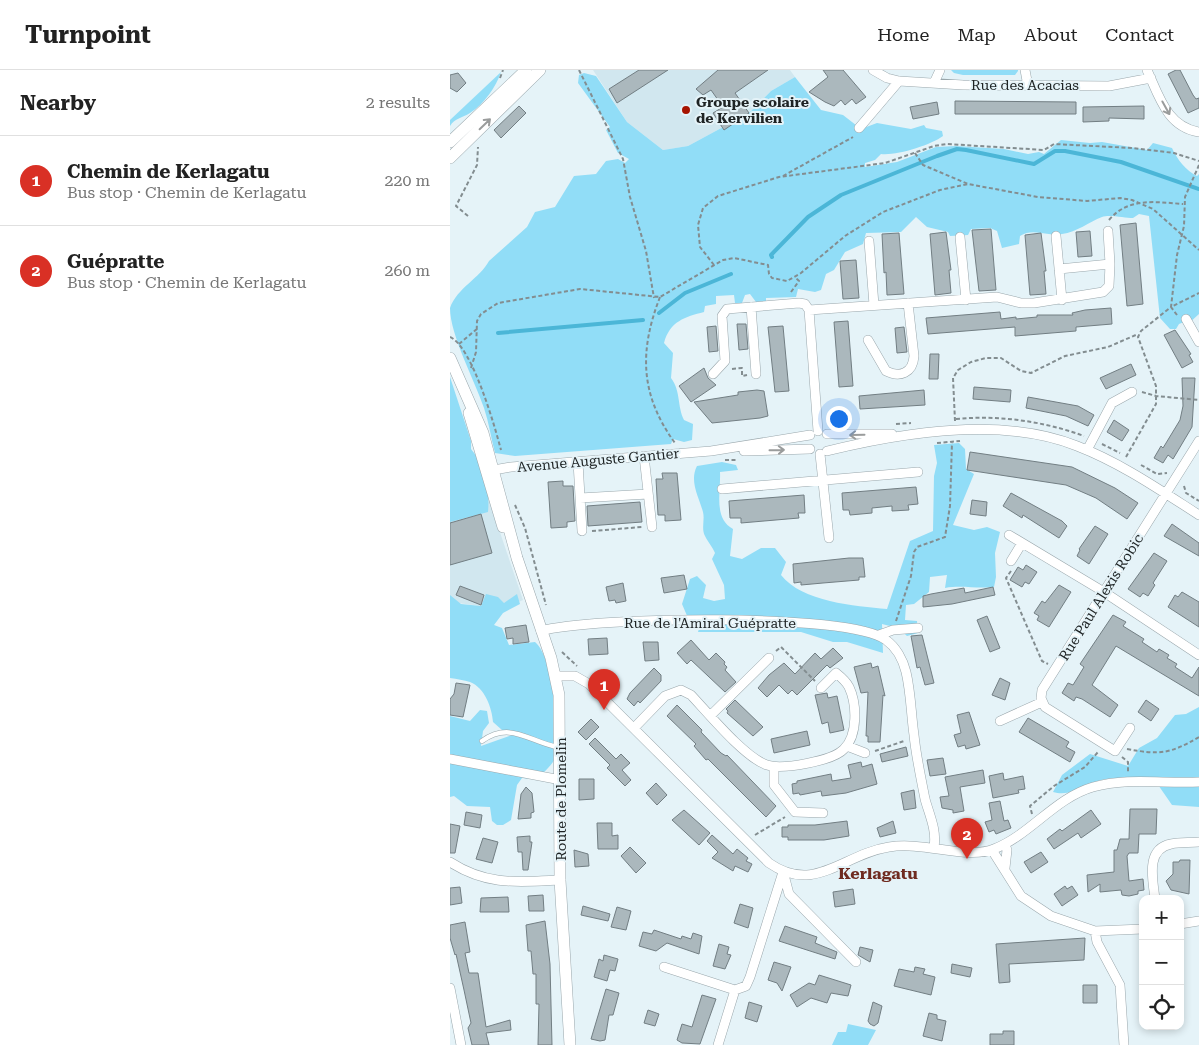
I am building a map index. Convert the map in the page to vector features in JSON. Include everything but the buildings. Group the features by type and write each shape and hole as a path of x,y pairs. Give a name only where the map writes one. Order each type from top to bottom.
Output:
{"street":[{"path":"450,142 526,70"},
{"path":"450,158 540,70"},
{"name":"Rue des Acacias","path":"873,70 887,78 899,81 1028,86 1109,86 1148,74"},
{"path":"934,83 940,70"},
{"path":"1025,70 1028,86"},
{"path":"1148,74 1172,119 1181,127 1199,132"},
{"path":"859,128 899,81"},
{"path":"809,310 997,297 1028,304 1103,292 1107,290 1110,282 1108,231"},
{"path":"1056,236 1062,300"},
{"path":"960,237 966,300"},
{"path":"869,241 874,305"},
{"path":"1059,269 1110,264"},
{"path":"713,374 725,358 723,312 727,309 786,303 805,304 809,310 818,433"},
{"path":"868,340 886,371 898,374 909,370 914,356 908,303"},
{"path":"751,307 756,374"},
{"path":"1186,319 1199,342"},
{"name":"Route de Plomelin","path":"450,358 463,388 490,471 500,520 517,558"},
{"path":"1088,450 1112,403 1132,392"},
{"name":"Avenue Auguste Gantier","path":"823,452 922,434 953,431 989,428 1030,432 1056,438 1088,450 1199,515"},
{"path":"818,433 807,442 810,449 823,452"},
{"path":"818,433 831,442 823,452 829,538"},
{"name":"Avenue Auguste Gantier","path":"490,471 711,451 818,433 922,434"},
{"name":"Rue Paul Alexis Robic","path":"1042,702 1042,690 1199,441"},
{"name":"Avenue Auguste Gantier","path":"711,451 810,449"},
{"path":"644,456 652,526"},
{"path":"578,462 582,531"},
{"name":"Route de Plomelin","path":"490,471 501,494 517,558 556,676 559,694 561,748 560,880 570,1045"},
{"path":"722,489 918,472"},
{"path":"580,498 648,494"},
{"path":"1009,535 1104,592 1199,655"},
{"path":"1011,561 1022,543"},
{"name":"Rue de l'Amiral Guépratte","path":"541,631 650,622 788,621 855,628 879,635 896,650 906,670 912,702 914,737 934,831 934,847"},
{"path":"879,635 893,630 918,628"},
{"path":"710,716 768,658"},
{"path":"634,728 665,696 677,690 686,691 754,758 774,767 830,757 843,751 854,728 852,697 849,687 836,673 821,688"},
{"path":"556,676 575,676 584,680 769,863 791,875 812,876 886,847 912,845 976,853 992,850 1005,845 1083,791 1104,785 1129,782 1199,782"},
{"path":"1000,721 1042,702 1051,712 1103,744 1116,749 1130,728"},
{"path":"847,746 865,753"},
{"path":"450,759 561,780"},
{"path":"774,767 774,785 790,807 801,814 823,813"},
{"path":"1154,895 1152,863 1158,852 1173,843 1199,842"},
{"path":"1005,845 1007,850 1005,868"},
{"path":"992,850 1005,868 1014,888 1030,903 1051,916 1095,932 1139,929"},
{"path":"450,862 470,874 493,881 560,880"},
{"path":"783,872 790,894 856,962"},
{"path":"664,967 735,990 746,986 783,872"},
{"path":"1184,923 1199,921"},
{"path":"1095,932 1097,942 1120,985 1124,1045"},
{"path":"450,988 461,1045"},
{"path":"718,1045 735,990"}],"lane":[{"path":"482,741 494,732 509,732 520,734 541,744 561,748"}],"path":[{"path":"579,70 623,159 630,197 646,251 654,298"},
{"path":"781,177 843,144 853,137 859,128"},
{"path":"468,216 456,206 478,160 478,146 474,142"},
{"path":"714,265 700,247 698,225 703,208 718,196 781,177 885,163 947,144 1044,150 1054,144 1066,144 1154,150 1174,153 1199,162"},
{"path":"915,153 921,163 968,184 1038,197 1096,201 1120,198 1139,202 1183,204"},
{"path":"1171,307 1177,255 1182,234 1183,204 1199,165"},
{"path":"471,368 476,352 477,322 488,308 498,303 587,289 654,298 660,297 714,265 728,259 739,259 768,265 769,274 779,281 787,281 795,277 828,248 883,212 940,190 968,184"},
{"path":"1108,231 1108,222 1118,210 1126,205 1139,202 1154,209 1199,250"},
{"path":"786,303 785,300 799,281 795,277"},
{"path":"893,630 911,576 914,552 917,547 944,537 950,506 953,378 958,370 982,358 995,357 1005,360 1021,371 1031,373 1065,356 1108,347 1139,334 1171,307 1199,293"},
{"path":"660,297 650,326 646,374 655,407 679,448 679,454"},
{"path":"459,344 478,328"},
{"path":"1126,457 1152,414 1156,396 1156,386 1139,343 1139,334"},
{"path":"450,337 459,344 488,406 502,458"},
{"path":"720,367 725,370 742,368 742,376 756,374"},
{"path":"1132,392 1141,391 1156,396 1199,400"},
{"path":"936,443 966,441"},
{"path":"501,494 511,491 526,528 553,629"},
{"path":"582,531 652,526"},
{"path":"1011,561 1012,569 1006,578 1042,661 1055,669"},
{"path":"768,658 781,646 821,688"},
{"path":"560,647 563,654 583,672 584,680"},
{"path":"865,753 890,747 914,737"},
{"path":"1116,749 1159,754 1183,746 1199,737"},
{"path":"1036,822 1030,806 1054,786 1085,767 1103,744"},
{"path":"1116,749 1128,762 1129,782"},
{"path":"749,843 760,832 784,818 787,807 790,807"}],"shaded area":[{"name":"Groupe scolaire de Kervilien","path":"593,70 790,70 795,77 771,91 749,113 688,146 663,150 627,122"},
{"path":"951,70 1018,71 1015,75 963,75 954,73"},
{"path":"501,72 485,100 470,113 454,121 450,126 450,120"},
{"path":"584,73 596,76 627,122 663,150 688,146 749,113 771,91 795,77 821,110 843,115 861,129 877,123 911,129 924,125 926,128 942,131 943,136 930,143 904,152 881,154 875,160 865,163 865,167 897,162 936,147 956,146 1004,149 1028,154 1039,152 1044,154 1061,140 1090,143 1102,142 1147,150 1153,143 1172,148 1186,168 1197,176 1199,174 1199,314 1188,324 1184,322 1179,324 1176,329 1170,329 1160,318 1149,216 1139,214 1133,218 1105,216 1073,231 1057,235 1036,232 1025,233 1020,236 1019,244 1002,248 997,231 990,228 971,229 968,235 950,236 948,232 927,227 916,217 901,232 866,233 863,244 845,252 834,270 826,274 821,290 815,292 798,289 796,297 766,298 766,301 756,302 750,294 745,295 742,303 735,303 734,295 716,296 716,304 705,306 704,312 685,318 674,325 664,343 673,353 671,378 676,388 684,420 693,424 692,440 684,442 673,439 671,444 515,456 495,453 484,408 454,331 450,308 453,301 489,261 527,227 535,212 555,207 574,176 596,174 606,161 618,159 625,163 629,159 618,153 606,130 610,127 578,83 579,75"},
{"path":"450,377 471,441 471,449 480,463 486,479 488,512 450,522"},
{"path":"959,443 965,449 966,469 974,474 953,525 974,530 987,527 1000,532 995,553 996,577 994,587 945,588 947,575 930,577 929,592 914,604 906,605 905,620 917,621 918,633 907,636 898,628 882,624 883,653 847,642 833,642 801,632 698,632 702,618 688,618 682,604 690,579 697,576 706,585 703,598 714,601 725,599 724,585 712,559 715,553 704,533 703,512 694,483 697,466 722,462 736,465 738,470 720,472 720,511 727,524 733,529 730,556 742,559 761,548 775,548 786,562 781,575 790,584 802,591 830,601 887,609 910,541 933,531 934,476 937,463 934,445"},
{"path":"489,500 523,600 503,609 458,603 450,597 450,510"},
{"path":"486,594 498,597 504,603 517,594 520,604 503,613 494,625 502,628 509,645 535,642 542,651 551,678 558,755 547,769 539,775 534,778 522,778 517,785 511,820 503,825 497,825 492,821 490,807 467,806 454,796 450,797 450,716 470,721 480,710 487,711 489,723 483,731 481,746 512,735 510,730 502,730 493,722 487,699 480,689 470,682 450,678 450,595 461,604 481,606"},
{"path":"1199,707 1199,807 1172,805 1154,779 1106,779 1067,793 1053,792 1062,775 1090,754 1128,766 1139,748 1157,738 1175,715 1186,714"},
{"path":"848,1024 876,1030 868,1045 832,1045 838,1032 846,1032"}],"waterway":[{"path":"772,257 771,255 808,217 841,195 957,149 1034,164 1055,151 1065,151 1121,162 1199,189"},
{"path":"659,313 685,293 731,274"},
{"path":"498,333 643,320"}],"place":[{"name":"Groupe scolaire de Kervilien","path":"686,110"},
{"name":"Chemin de Kerlagatu","path":"604,710"},
{"name":"Guépratte","path":"967,859"}],"district":[{"name":"Kerlagatu","path":"878,873"}]}
